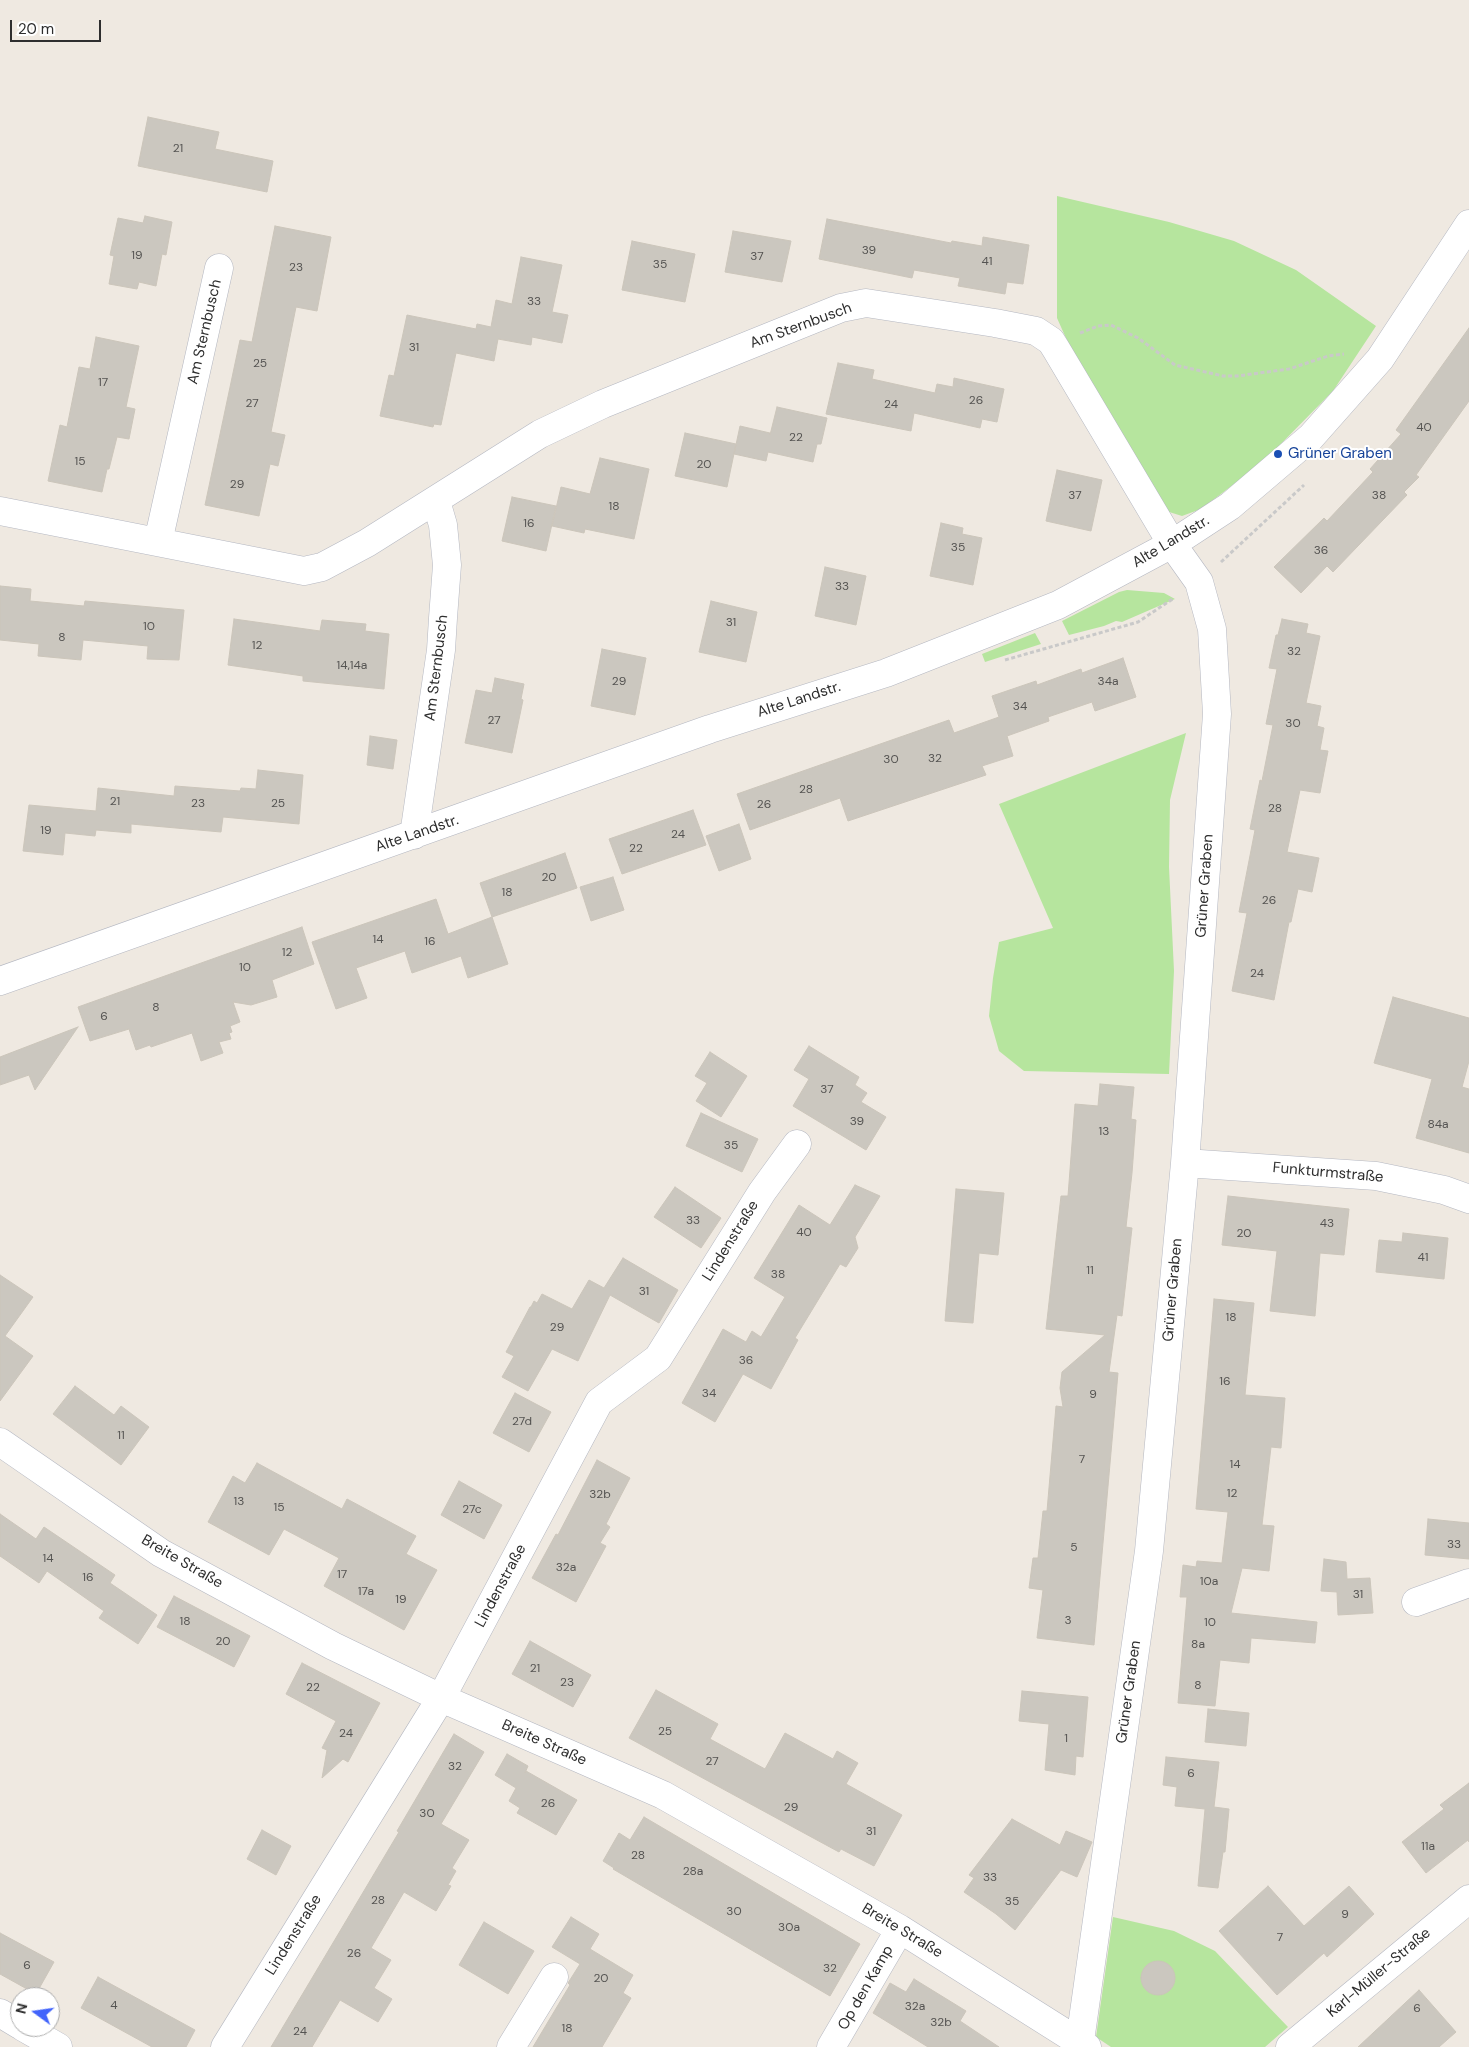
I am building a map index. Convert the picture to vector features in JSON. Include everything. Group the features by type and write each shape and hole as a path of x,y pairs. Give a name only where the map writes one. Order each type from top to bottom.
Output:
{"street":[{"name":"Alte Landstr.","path":"0,980 710,729 886,672 1058,605 1172,544 1230,506 1311,437 1380,359 1469,224"},
{"name":"Am Sternbusch","path":"158,542 219,268"},
{"name":"Am Sternbusch","path":"0,511 304,570 322,567 367,543 436,501 540,434 585,413 841,308 866,303 995,323 1036,332 1051,341 1172,544"},
{"name":"Am Sternbusch","path":"414,835 441,650 447,565 443,525 436,501"},
{"name":"Grüner Graben","path":"1083,2044 1149,1551 1185,1163 1217,714 1212,629 1199,582 1172,544"},
{"name":"Lindenstraße","path":"225,2047 441,1698 600,1402 658,1358 762,1192 797,1144"},
{"name":"Funkturmstraße","path":"1185,1163 1376,1176 1444,1190 1469,1199"},
{"name":"Breite Straße","path":"0,1442 161,1553 333,1646 441,1698 662,1796 900,1929 1083,2044"},
{"path":"1416,1602 1469,1583"},
{"name":"Karl-Müller-Straße","path":"1290,2047 1469,1899"},
{"name":"Op den Kamp","path":"831,2047 900,1929"},
{"path":"512,2047 554,1977"},
{"path":"41,2037 58,2047"}],"path":[{"path":"1056,349 1083,331 1098,326 1111,325 1138,338 1175,365 1223,376 1289,369 1328,356 1351,352 1365,347 1380,359"}],"green space":[{"path":"1057,196 1169,222 1234,241 1296,270 1376,326 1333,391 1262,463 1201,509 1182,516 1166,511 1082,374 1057,318"},
{"path":"1127,590 1164,593 1175,599 1122,622 1116,621 1069,635 1062,621 1119,592"},
{"path":"1035,633 1041,644 985,662 982,654"},
{"path":"1186,733 1170,800 1169,867 1174,971 1169,1074 1024,1071 999,1051 989,1016 999,942 1053,928 999,804"},
{"path":"1113,1917 1174,1931 1215,1951 1288,2027 1265,2047 1111,2047 1096,2037"}],"building":[{"path":"148,117 219,132 215,149 273,161 267,192 138,166"},
{"path":"145,216 172,222 166,255 162,254 156,286 139,282 137,289 109,284 114,256 110,255 118,218 143,223"},
{"path":"827,219 951,243 952,241 982,246 983,237 1029,245 1023,284 1007,282 1005,294 958,286 960,278 914,270 912,278 819,259"},
{"path":"275,226 331,237 317,311 296,307 271,432 285,435 278,466 270,464 259,516 205,505 240,340 252,342"},
{"path":"733,231 791,241 782,282 725,272"},
{"path":"632,241 695,254 685,302 622,290"},
{"path":"521,257 562,265 552,312 568,315 562,343 532,337 531,345 498,339 494,361 456,353 441,425 434,424 433,427 380,416 389,375 394,376 407,315 476,329 477,324 491,327 496,300 512,304"},
{"path":"1469,328 1469,401 1416,475 1419,477 1404,492 1407,495 1333,572 1327,566 1301,593 1274,567 1324,518 1327,521 1373,472 1370,469 1401,434 1396,430"},
{"path":"96,337 139,346 126,407 135,409 129,439 117,437 102,492 48,481 60,425 67,427 79,367 90,369"},
{"path":"838,363 874,370 872,379 935,393 937,384 953,387 954,378 1004,389 997,422 982,419 980,428 914,413 911,431 826,414"},
{"path":"777,407 827,418 821,444 817,444 813,462 768,452 766,461 734,454 740,426 770,433 770,435"},
{"path":"685,433 736,444 727,487 675,476"},
{"path":"600,458 649,469 634,539 585,529 584,533 552,526 561,487 590,494"},
{"path":"1057,470 1102,480 1091,531 1046,521"},
{"path":"512,497 556,506 546,551 502,541"},
{"path":"941,523 963,528 962,534 982,538 973,585 930,576"},
{"path":"825,567 866,576 856,625 815,616"},
{"path":"0,586 31,589 30,601 84,606 85,601 184,610 179,660 147,659 148,646 83,640 81,660 38,656 39,644 0,640"},
{"path":"711,601 757,612 746,662 699,652"},
{"path":"234,619 320,631 322,620 366,624 365,631 389,634 384,689 303,681 303,676 228,665"},
{"path":"1282,619 1308,624 1306,633 1320,636 1306,703 1321,706 1317,726 1324,728 1320,750 1328,751 1320,793 1300,790 1287,852 1319,858 1312,892 1298,889 1291,922 1289,922 1274,1000 1232,991 1247,913 1239,912 1255,830 1250,829 1273,725 1266,724 1277,669 1269,668 1276,635 1278,635"},
{"path":"602,649 646,658 635,715 591,706"},
{"path":"1123,658 1136,697 1095,711 1092,702 1048,717 1049,721 1007,736 1013,756 982,766 986,775 848,821 840,798 750,830 737,794 949,720 954,733 999,717 992,696 1036,681 1037,685 1081,669 1082,673"},
{"path":"495,678 524,684 521,699 523,700 512,753 465,743 476,690 492,693"},
{"path":"370,736 397,740 393,769 367,765"},
{"path":"258,770 303,775 299,824 223,817 221,832 131,824 131,833 96,830 95,836 65,833 63,855 23,851 29,805 96,811 98,788 174,796 175,786 240,791 241,788 256,789"},
{"path":"693,810 706,845 622,874 609,839"},
{"path":"739,824 751,859 719,871 706,836"},
{"path":"565,853 577,888 492,917 480,883"},
{"path":"613,877 624,910 591,921 580,887"},
{"path":"436,899 448,934 492,917 508,964 468,978 461,956 412,973 405,951 356,968 367,998 336,1009 312,942"},
{"path":"302,927 314,964 272,980 277,997 251,1005 233,1002 240,1022 230,1026 232,1032 229,1033 231,1039 219,1042 223,1053 201,1061 192,1033 136,1050 129,1029 90,1041 78,1007"},
{"path":"1393,997 1469,1018 1469,1061 1462,1087 1469,1089 1469,1153 1416,1138 1432,1079 1374,1063"},
{"path":"78,1027 35,1090 29,1075 0,1085 0,1057"},
{"path":"809,1046 859,1077 855,1085 867,1093 861,1102 886,1117 866,1150 793,1106 809,1079 794,1070"},
{"path":"710,1052 747,1076 721,1117 696,1101 707,1083 695,1076"},
{"path":"1100,1084 1134,1087 1131,1119 1136,1120 1126,1227 1132,1228 1122,1316 1117,1315 1109,1372 1118,1373 1094,1645 1037,1638 1043,1590 1029,1588 1033,1558 1038,1558 1043,1511 1047,1511 1056,1406 1063,1407 1060,1388 1062,1372 1105,1335 1046,1329 1061,1196 1068,1196 1075,1104 1098,1106"},
{"path":"701,1113 758,1139 742,1172 686,1146"},
{"path":"855,1185 880,1196 855,1237 858,1248 846,1267 840,1264 795,1338 798,1340 771,1389 743,1374 715,1422 682,1403 723,1329 746,1342 752,1331 761,1337 785,1297 754,1278 799,1205 830,1225"},
{"path":"675,1187 721,1218 701,1248 654,1217"},
{"path":"956,1189 1004,1193 998,1255 979,1253 973,1323 945,1321"},
{"path":"1228,1196 1349,1209 1344,1255 1320,1253 1315,1316 1270,1311 1277,1251 1222,1245"},
{"path":"1403,1233 1448,1238 1444,1279 1376,1272 1379,1240 1402,1242"},
{"path":"623,1258 678,1290 659,1323 610,1295 578,1361 552,1349 528,1391 502,1377 514,1356 506,1352 534,1301 537,1303 542,1294 572,1309 589,1280 604,1288"},
{"path":"0,1275 33,1297 5,1336 33,1356 0,1401"},
{"path":"1214,1299 1254,1303 1245,1395 1285,1398 1281,1448 1271,1447 1262,1525 1274,1526 1269,1571 1242,1568 1231,1613 1317,1622 1315,1643 1251,1638 1249,1663 1220,1660 1215,1706 1178,1703 1187,1597 1180,1597 1183,1565 1196,1567 1197,1561 1222,1563 1228,1512 1196,1509"},
{"path":"75,1386 114,1415 121,1406 149,1427 121,1465 53,1414"},
{"path":"515,1393 551,1412 529,1452 493,1433"},
{"path":"597,1460 630,1478 606,1524 610,1527 600,1543 606,1546 576,1602 532,1578 556,1534 558,1535"},
{"path":"257,1463 342,1509 347,1499 416,1536 406,1554 437,1570 404,1630 324,1586 339,1558 284,1529 269,1555 208,1522 233,1476 245,1483"},
{"path":"459,1481 502,1505 484,1539 441,1515"},
{"path":"0,1514 36,1539 44,1527 115,1575 110,1583 157,1615 138,1644 99,1618 104,1611 47,1571 39,1583 0,1556"},
{"path":"1428,1519 1469,1523 1469,1559 1425,1555"},
{"path":"1324,1559 1346,1562 1347,1579 1370,1578 1373,1613 1338,1615 1337,1592 1321,1591"},
{"path":"174,1596 250,1636 234,1667 157,1627"},
{"path":"530,1641 591,1675 573,1707 512,1674"},
{"path":"302,1663 380,1703 348,1762 343,1759 322,1778 327,1750 322,1748 336,1721 286,1694"},
{"path":"656,1690 718,1724 710,1739 765,1769 785,1733 833,1759 837,1751 858,1763 846,1784 902,1815 874,1866 841,1849 839,1852 629,1738"},
{"path":"1022,1691 1088,1697 1083,1757 1076,1756 1075,1775 1045,1770 1049,1724 1019,1721"},
{"path":"1208,1709 1249,1713 1246,1746 1205,1742"},
{"path":"454,1734 484,1752 441,1824 469,1840 452,1868 456,1871 448,1885 451,1886 436,1911 404,1892 371,1948 391,1960 374,1988 392,1999 378,2022 340,2000 312,2047 271,2047 399,1832 397,1831"},
{"path":"507,1754 528,1766 525,1773 526,1771 577,1800 556,1835 517,1813 520,1808 509,1801 516,1788 495,1775"},
{"path":"1166,1757 1219,1762 1214,1807 1229,1809 1225,1852 1223,1852 1218,1888 1198,1886 1205,1809 1175,1806 1177,1787 1163,1785"},
{"path":"1469,1783 1469,1842 1468,1840 1426,1873 1402,1842 1444,1809 1440,1805"},
{"path":"644,1817 860,1944 830,1996 613,1869 603,1861 619,1833 630,1840"},
{"path":"1012,1819 1060,1845 1066,1831 1092,1842 1077,1877 1061,1870 1015,1930 964,1892 974,1878 969,1875"},
{"path":"262,1830 291,1846 276,1875 247,1859"},
{"path":"1268,1886 1304,1926 1349,1886 1374,1914 1327,1957 1324,1953 1277,1995 1219,1931"},
{"path":"571,1917 599,1934 590,1949 633,1975 623,1993 631,1998 602,2047 533,2047 570,1985 568,1983 580,1964 552,1947"},
{"path":"484,1922 534,1951 508,1994 459,1965"},
{"path":"0,1933 54,1962 40,1987 23,1987 0,1974"},
{"path":"1158,1961 1165,1962 1170,1966 1174,1971 1174,1985 1170,1990 1165,1994 1158,1995 1151,1994 1146,1990 1142,1985 1141,1978 1142,1971 1146,1966 1151,1962"},
{"path":"98,1977 195,2030 186,2047 152,2047 81,2008"},
{"path":"914,1979 966,2011 960,2021 999,2047 928,2047 873,2013 890,1983 906,1992"},
{"path":"1419,1990 1456,2032 1439,2047 1358,2047"}],"place":[{"name":"Grüner Graben","path":"1278,454"}]}
